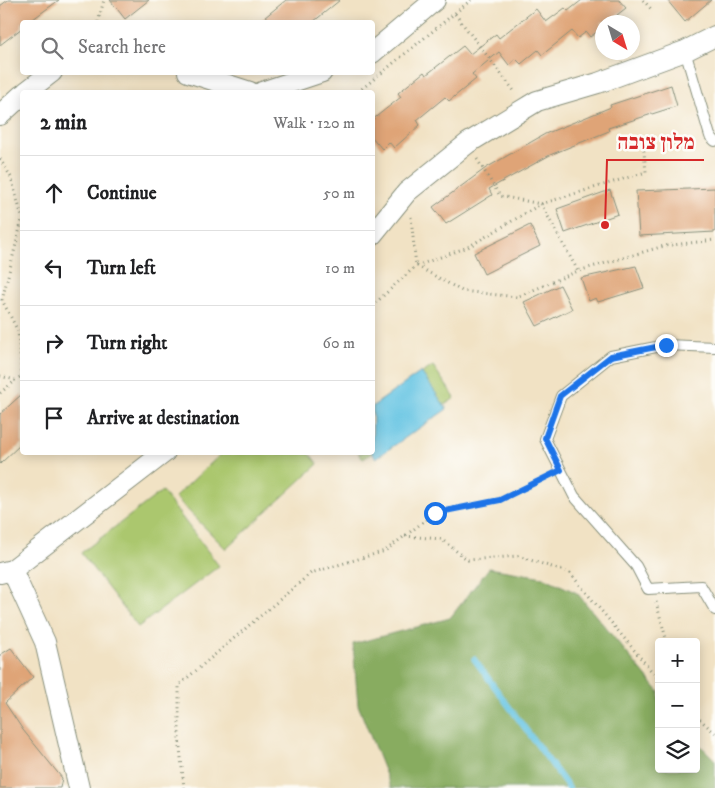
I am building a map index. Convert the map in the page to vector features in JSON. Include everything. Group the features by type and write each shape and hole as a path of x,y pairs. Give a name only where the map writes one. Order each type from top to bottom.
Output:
{"street":[{"path":"375,50 435,0"},
{"path":"375,231 407,192 468,143 537,101 598,83 686,51 715,36"},
{"path":"29,90 48,75"},
{"path":"197,75 244,90"},
{"path":"268,90 313,75"},
{"path":"0,115 20,98"},
{"path":"79,788 45,642 6,572 161,455"}],"lane":[{"path":"686,51 710,136 715,141"},
{"path":"715,347 666,345 611,356 560,396 545,438 574,496 636,566 648,589 701,586 715,610"}],"path":[{"path":"99,20 104,0"},
{"path":"360,90 471,0"},
{"path":"643,0 653,11"},
{"path":"455,14 527,108"},
{"path":"375,303 416,266 468,247 541,204 646,172 643,142"},
{"path":"468,143 500,196 541,204"},
{"path":"0,159 11,177 20,211"},
{"path":"407,192 416,266"},
{"path":"541,204 578,271"},
{"path":"20,227 2,300 18,331 20,354"},
{"path":"416,266 462,292 517,297 578,271 664,246 715,240"},
{"path":"0,376 15,380"},
{"path":"0,393 20,377"},
{"path":"184,788 179,738 179,685 311,574 385,551 435,513 500,500 561,470"},
{"path":"405,536 441,540 468,560 518,556 570,573 655,675"},
{"path":"648,589 655,599 666,638"},
{"path":"700,720 715,734"}],"green space":[{"path":"433,366 455,398 375,451 375,405"},
{"path":"220,455 311,455 318,464 226,549 175,497"},
{"path":"360,455 369,455 363,459"},
{"path":"162,491 219,566 138,627 81,553"},
{"path":"489,568 543,577 577,593 655,687 655,773 700,773 700,745 715,760 715,788 391,788 358,705 353,644 450,618"}],"water":[{"path":"421,372 447,409 376,458 374,455 375,405"}],"building":[{"path":"8,0 59,0 32,20 20,20 20,30 0,45 0,6"},
{"path":"110,0 149,0 125,19"},
{"path":"286,0 340,0 315,20 261,20"},
{"path":"582,0 619,0 626,8 617,15 595,15 595,33 590,37 586,32 578,38 572,31 542,55 538,50 521,64 516,59 509,65 499,52 472,74 476,79 449,101 445,97 417,120 420,125 394,148 389,142 382,149 375,141 375,118 401,97 398,93 424,72 426,75 463,46 470,54 496,34 499,38 536,9 546,22 565,8 568,11"},
{"path":"667,0 711,0 685,22"},
{"path":"671,85 677,106 608,128 609,131 550,155 489,189 492,195 446,224 433,207 486,168 545,134 611,107 610,105"},
{"path":"715,188 715,232 639,236 636,191"},
{"path":"610,190 618,214 565,233 557,209"},
{"path":"530,225 540,246 484,274 474,253"},
{"path":"636,266 644,288 598,302 596,298 589,301 581,278"},
{"path":"560,285 572,309 537,326 524,302"},
{"path":"20,396 20,445 0,464 0,414"},
{"path":"11,648 33,677 5,703 23,730 62,778 60,788 0,788 0,655"}],"waterway":[{"path":"474,659 569,788"}],"place":[{"name":"מלון צובה","path":"605,225"}],"route":[{"path":"435,513 500,500 561,470 545,438 560,396 611,356 666,345"}]}
